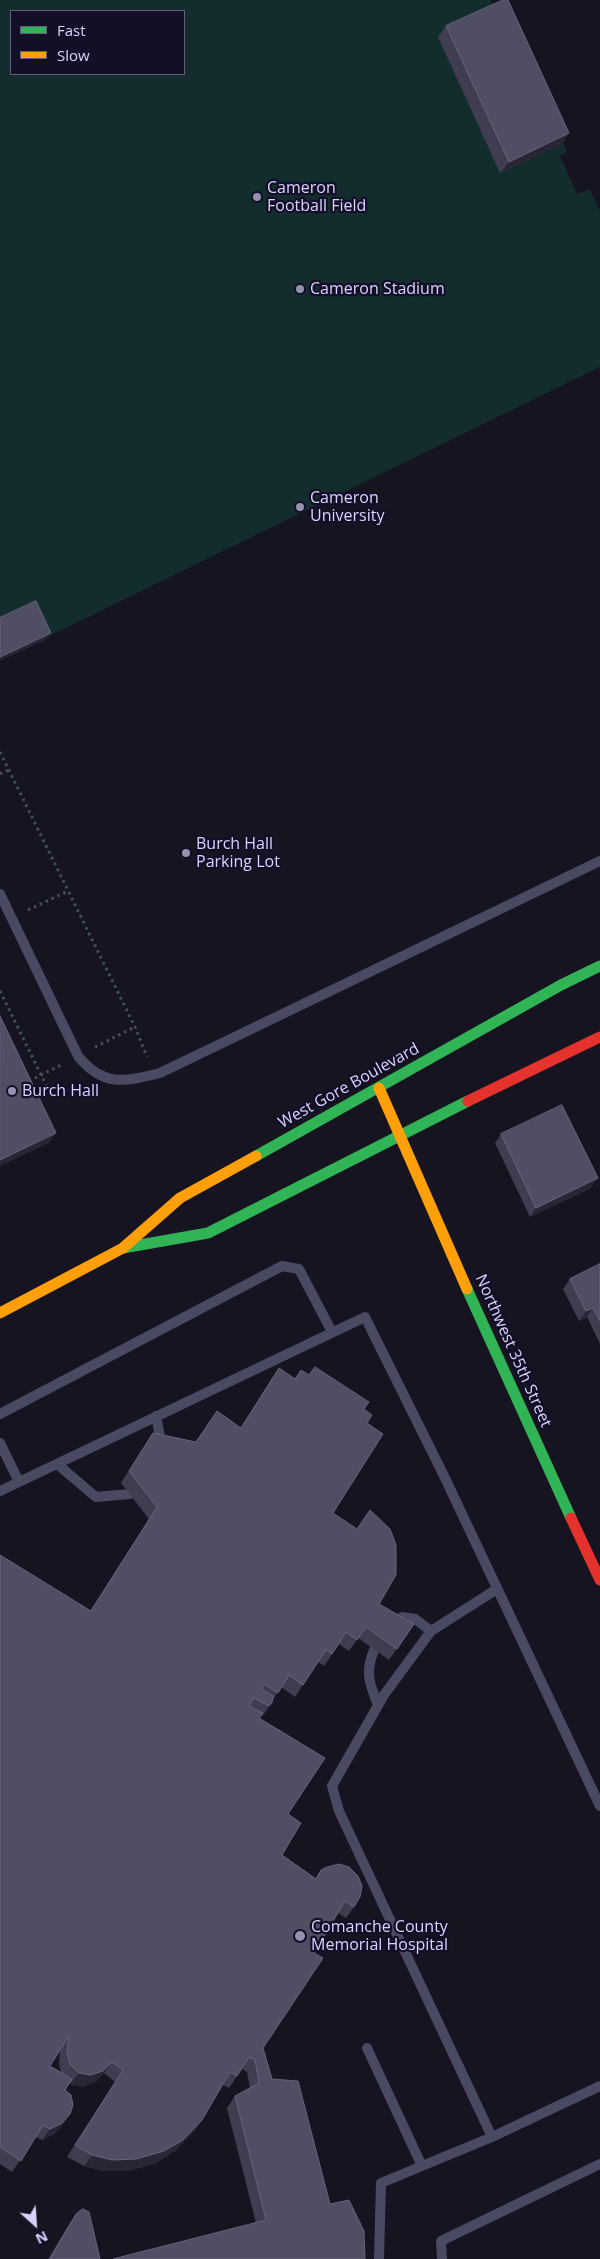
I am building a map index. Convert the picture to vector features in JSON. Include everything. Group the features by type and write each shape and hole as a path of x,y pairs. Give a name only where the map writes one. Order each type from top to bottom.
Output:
{"main road":[{"name":"West Gore Boulevard","path":"0,1313 123,1248 180,1198 561,985 600,966"},
{"name":"West Gore Boulevard","path":"123,1248 208,1233 399,1135 600,1037"},
{"name":"Northwest 35th Street","path":"379,1088 531,1434 600,1580"}],"lane":[{"path":"0,894 78,1056 90,1071 104,1078 130,1081 160,1073 600,861"},
{"path":"0,1414 282,1266 299,1269 332,1332"},
{"path":"0,1491 365,1317 600,1806"},
{"path":"156,1416 163,1448"},
{"path":"0,1443 18,1482"},
{"path":"57,1464 96,1498 130,1494"},
{"path":"492,2137 339,1811 332,1786 378,1704 431,1631 497,1589"},
{"path":"390,1626 402,1617 415,1619 431,1631"},
{"path":"374,1650 368,1665 370,1685 378,1704"},
{"path":"367,2048 422,2166"},
{"path":"379,2259 381,2183 492,2137 600,2086"},
{"path":"442,2259 441,2241 600,2164"}],"path":[{"path":"0,752 135,1027 148,1060"},
{"path":"0,774 9,770"},
{"path":"12,918 68,891"},
{"path":"0,991 48,1089"}],"green space":[{"name":"Cameron Stadium","path":"0,0 490,0 494,9 502,5 567,152 560,156 577,194 590,189 600,211 600,367 0,660"}],"building":[{"path":"503,0 508,0 569,133 509,162 446,26"},
{"path":"36,601 51,633 0,657 0,618"},
{"name":"Burch Hall","path":"0,1016 56,1133 0,1160"},
{"path":"562,1105 598,1178 536,1208 501,1134"},
{"path":"600,1264 600,1321 593,1308 586,1311 570,1279"},
{"name":"Comanche County Memorial Hospital","path":"315,1367 369,1402 364,1409 372,1415 367,1423 383,1434 333,1513 357,1529 370,1510 390,1529 396,1545 396,1575 379,1604 414,1624 397,1649 366,1627 357,1640 346,1632 332,1654 326,1650 303,1685 289,1675 278,1693 264,1684 261,1689 273,1696 272,1703 269,1706 254,1698 249,1706 263,1713 259,1718 325,1758 288,1814 301,1823 282,1855 316,1879 321,1870 327,1867 339,1864 349,1867 358,1876 362,1886 360,1897 354,1907 345,1901 314,1953 323,1958 263,2048 272,2079 298,2081 330,2204 349,2200 364,2231 365,2259 113,2259 266,2220 235,2096 259,2083 255,2060 249,2057 237,2076 230,2072 202,2120 183,2140 164,2151 136,2159 112,2160 92,2155 75,2145 123,2070 112,2062 103,2071 90,2075 79,2073 70,2064 67,2052 69,2036 50,2066 72,2079 65,2090 71,2095 73,2105 70,2114 62,2123 50,2129 43,2125 21,2161 0,2147 0,1555 91,1611 157,1507 129,1471 153,1433 196,1442 217,1411 241,1428 279,1368 295,1379 301,1370 309,1375"},
{"path":"83,2209 89,2212 100,2259 50,2259 76,2214"}],"traffic: fast":[{"path":"256,1156 561,985 600,966"},
{"path":"123,1248 208,1233 468,1101"},
{"path":"467,1289 571,1518"}],"traffic: slow":[{"path":"379,1088 467,1289"},
{"path":"0,1313 123,1248 180,1198 256,1156"}],"traffic: jam":[{"path":"468,1101 600,1037"},
{"path":"571,1518 600,1580"}],"place":[{"name":"Cameron Football Field","path":"257,197"},
{"name":"Cameron Stadium","path":"300,289"},
{"name":"Cameron University","path":"300,507"},
{"name":"Burch Hall Parking Lot","path":"186,853"},
{"name":"Burch Hall","path":"12,1091"},
{"name":"Comanche County Memorial Hospital","path":"300,1936"}]}
